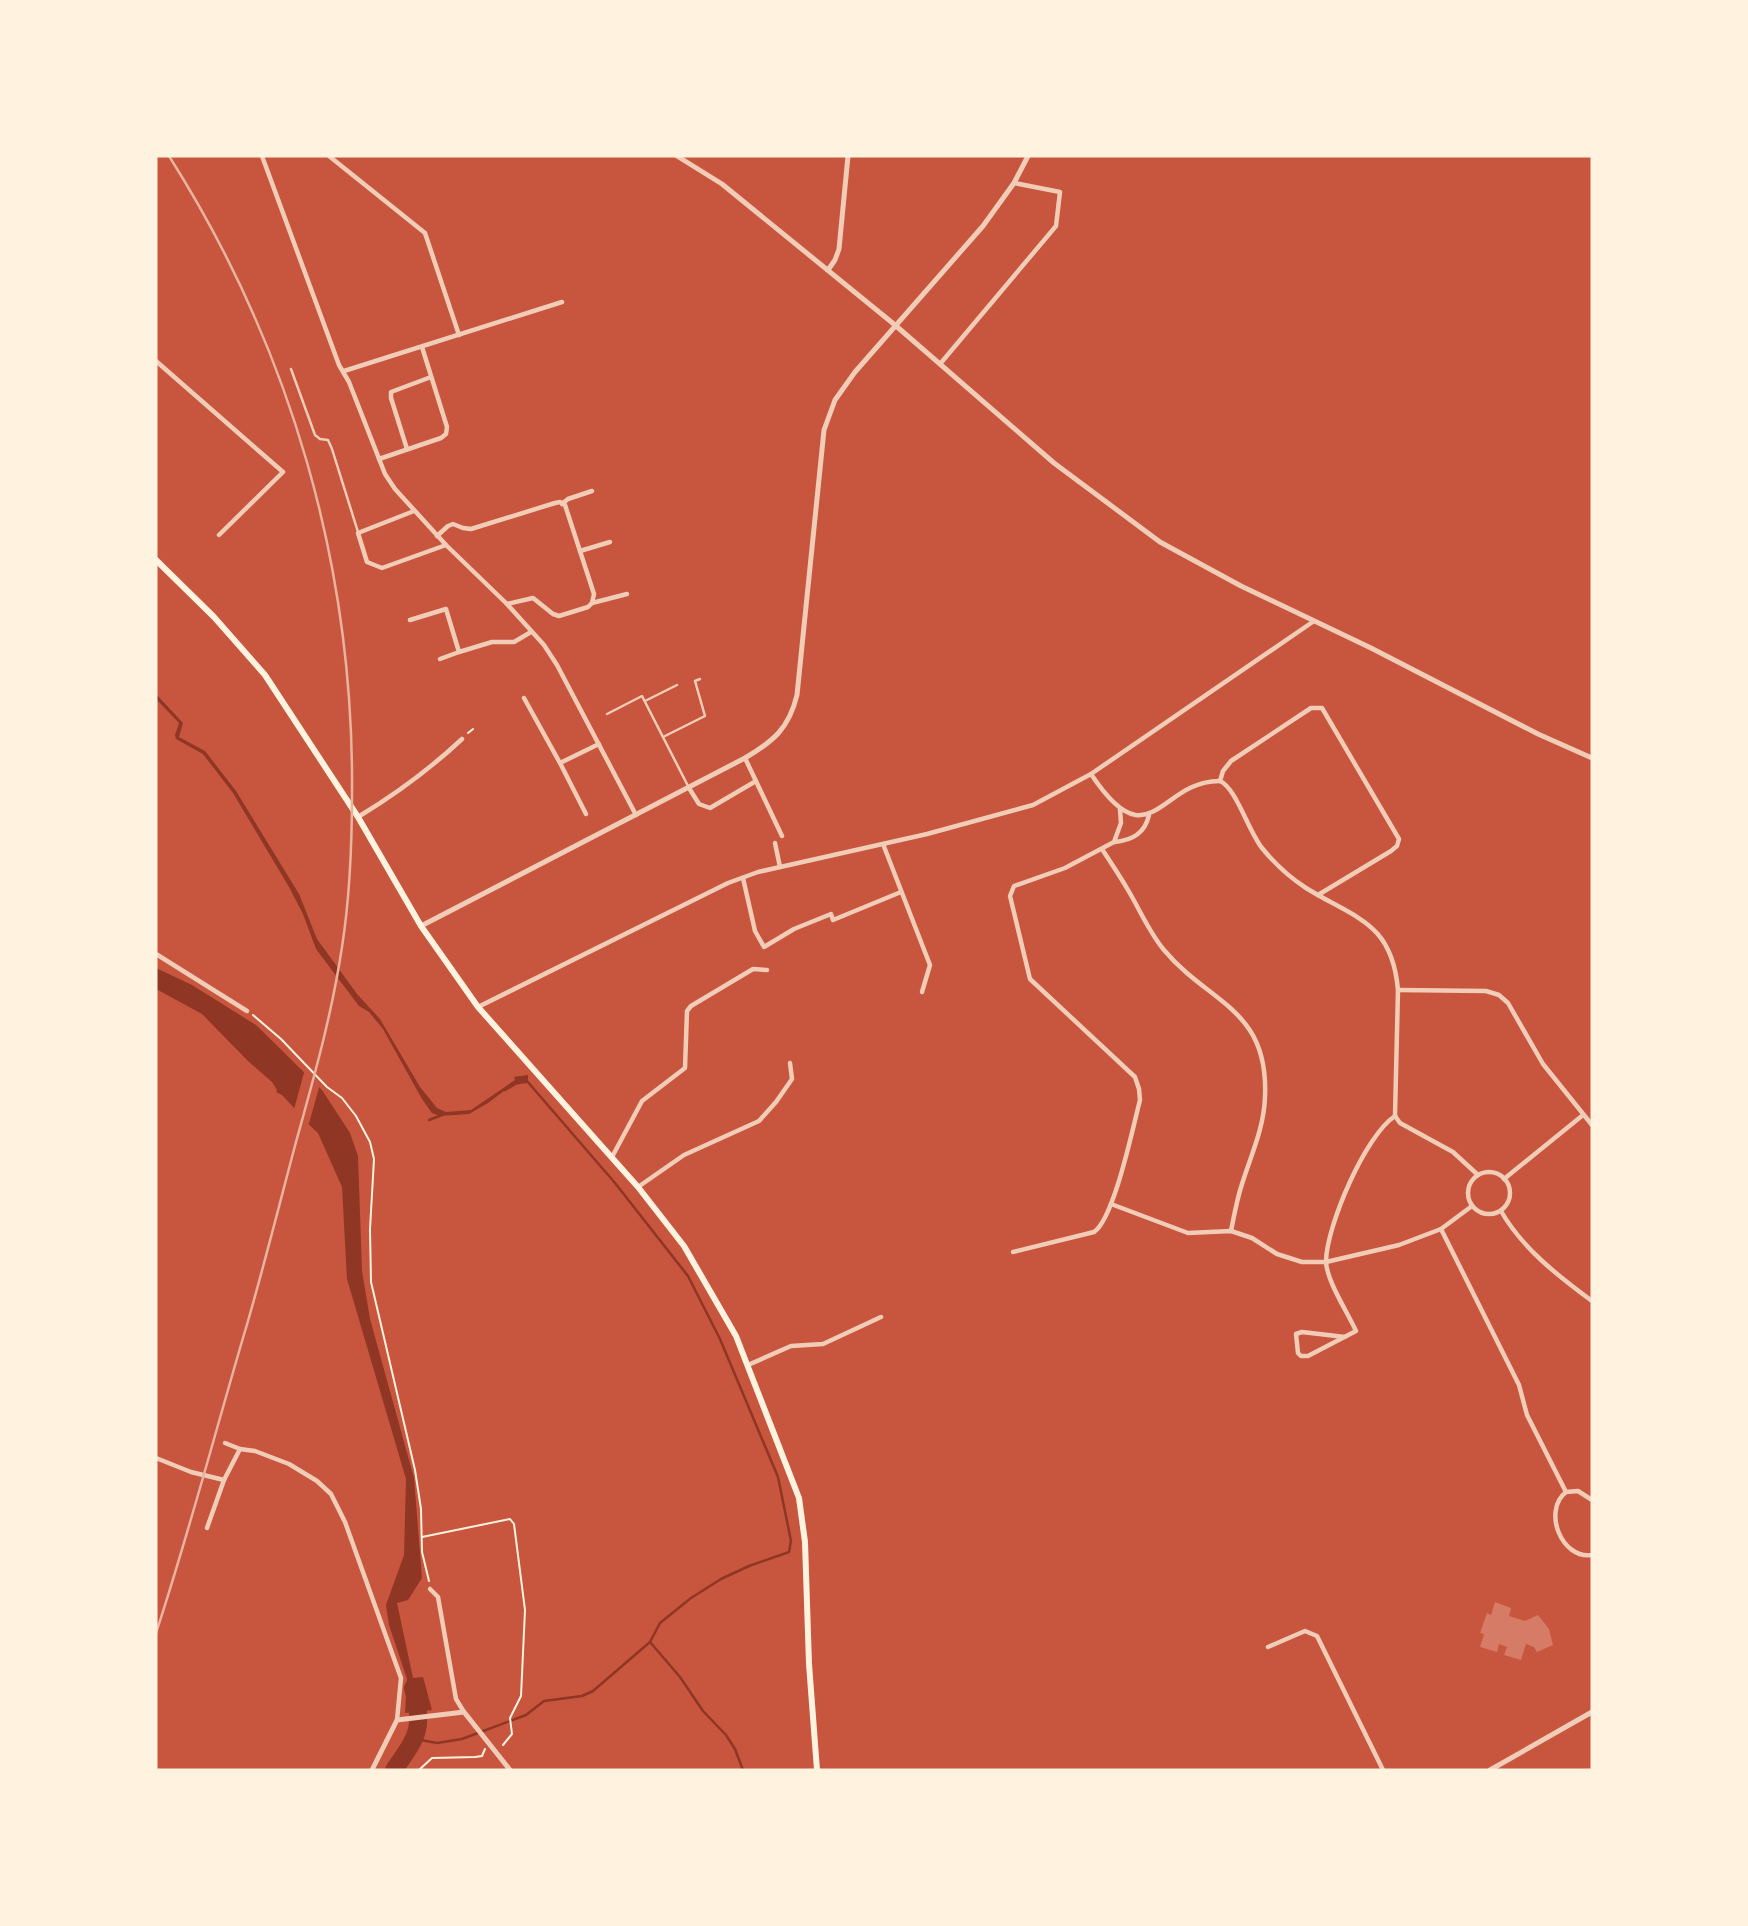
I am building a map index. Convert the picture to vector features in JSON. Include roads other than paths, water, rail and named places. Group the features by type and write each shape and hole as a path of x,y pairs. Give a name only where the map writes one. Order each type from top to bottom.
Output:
{"main road":[{"path":"156,560 214,617 257,665 358,817 421,926 478,1007 638,1187 684,1246 719,1302 748,1365 799,1498 805,1542 817,1770"}],"street":[{"path":"262,156 339,365 344,371 378,459 395,489 544,645 636,815"},
{"path":"329,156 425,233 459,335"},
{"path":"677,156 722,184 895,325 1054,463 1160,542 1241,586 1315,620 1538,734 1592,758"},
{"path":"828,270 839,249 848,156"},
{"path":"421,926 746,758 765,747 782,730 792,715 795,704 828,412 842,388 983,226 1014,183 1028,156"},
{"path":"940,364 1056,226 1060,192 1014,183"},
{"path":"344,371 562,303"},
{"path":"378,459 446,434 447,427 422,347"},
{"path":"156,360 283,472 219,535"},
{"path":"407,449 391,392 431,377"},
{"path":"437,536 453,524 471,528 562,503 592,491"},
{"path":"562,503 565,505 594,594 592,603"},
{"path":"414,511 358,533 365,559 373,566 382,568 446,545"},
{"path":"580,551 610,542"},
{"path":"507,604 533,598 553,614 559,615 627,594"},
{"path":"410,621 446,609 459,652"},
{"path":"478,1007 728,883 780,867 883,844 1033,805 1091,774 1315,620"},
{"path":"440,659 492,642 514,642 531,632"},
{"path":"524,698 586,814"},
{"path":"1220,780 1231,761 1311,708 1322,708 1399,839 1397,846 1318,895"},
{"path":"358,817 403,788 463,739"},
{"path":"561,763 598,744"},
{"path":"746,758 782,836"},
{"path":"1091,774 1104,793 1120,809 1134,815 1149,815 1199,782 1220,780 1229,786 1250,830 1271,859 1289,876 1356,915 1377,931 1391,954 1398,990 1395,1116"},
{"path":"689,788 699,804 710,808 756,781"},
{"path":"1114,842 1121,823 1120,809"},
{"path":"1013,1252 1094,1232 1101,1227 1111,1204 1140,1100 1135,1077 1030,979 1010,896 1014,886 1065,868 1114,842 1137,835 1146,826 1149,815"},
{"path":"775,843 780,867"},
{"path":"883,844 930,965 922,992"},
{"path":"1102,849 1164,950 1239,1015 1249,1027 1262,1059 1264,1114 1241,1186 1231,1231"},
{"path":"743,878 755,931 764,947 794,929 831,914 833,920 901,892"},
{"path":"156,954 247,1011"},
{"path":"611,1158 642,1101 685,1068 687,1011 691,1006 753,969 767,970"},
{"path":"1398,990 1486,991 1499,995 1508,1003 1543,1064 1592,1125"},
{"path":"638,1187 684,1156 759,1121 792,1079 790,1063"},
{"path":"1504,1179 1583,1115"},
{"path":"1395,1116 1410,1129 1453,1152 1478,1175"},
{"path":"1345,1337 1302,1332 1296,1334 1297,1353 1308,1356 1345,1337 1356,1331 1328,1274 1326,1262 1347,1186 1383,1124 1395,1116"},
{"path":"1492,1172 1504,1179 1510,1192 1501,1211 1489,1214 1476,1211 1469,1200 1469,1186 1478,1175 1492,1172"},
{"path":"1111,1204 1188,1233 1231,1231 1252,1238 1277,1254 1302,1262 1326,1262 1399,1245 1441,1229 1472,1206"},
{"path":"1501,1211 1509,1225 1552,1271 1592,1301"},
{"path":"1441,1229 1519,1385 1527,1415 1566,1492"},
{"path":"748,1365 791,1346 823,1344 881,1317"},
{"path":"225,1443 289,1464 317,1481 331,1494 345,1522 401,1678 400,1720 372,1770"},
{"path":"207,1528 221,1479 240,1449"},
{"path":"156,1458 191,1472 221,1479"},
{"path":"1592,1500 1578,1491 1566,1492 1559,1498 1554,1510 1557,1527 1572,1551 1584,1556 1592,1555"},
{"path":"430,1589 438,1597 456,1699 510,1770"},
{"path":"1268,1647 1306,1631 1317,1636 1383,1770"},
{"path":"400,1720 464,1712"},
{"path":"1490,1770 1592,1712"}],"lane":[{"path":"291,369 315,435 328,440 332,449 358,533"},
{"path":"663,737 705,716 695,681 700,678"},
{"path":"645,701 677,685"},
{"path":"607,714 642,696 689,788"}],"waterway":[{"path":"415,1739 437,1743 462,1739 526,1715 544,1701 582,1696 593,1691 650,1642 660,1623 691,1598 721,1579 789,1552 791,1541 778,1477 720,1339 688,1276 615,1183 527,1081"},
{"path":"505,1090 517,1083"},
{"path":"429,1120 442,1115"},
{"path":"650,1642 680,1677 703,1711 726,1735 743,1770"},
{"path":"394,1770 413,1741 418,1724 413,1688"}],"railway":[{"path":"156,1633 254,1299 328,1021 345,928 352,812 350,708 341,625 327,542 307,461 281,382 249,304 212,229 169,156"}]}
